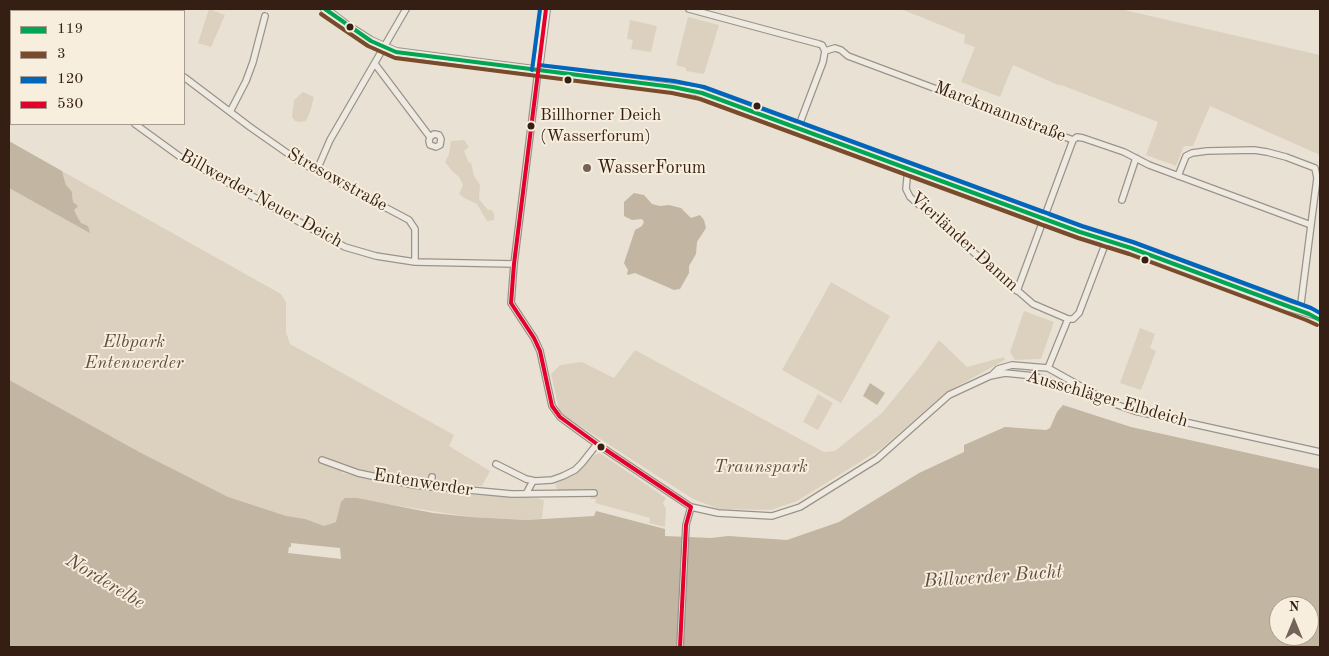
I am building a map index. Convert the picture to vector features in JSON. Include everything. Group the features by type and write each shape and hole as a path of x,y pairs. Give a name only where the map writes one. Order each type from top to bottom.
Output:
{"street":[{"name":"Vierländer Damm","path":"325,9 346,26 384,48 411,55 696,90 908,168 906,189 910,197 1033,304 1068,318"},
{"path":"317,170 330,140 406,9"},
{"path":"538,71 546,9"},
{"name":"Marckmannstraße","path":"689,9 819,44 822,45 825,51 832,48 841,50 848,56 1073,140 1083,138 1136,158 1149,165 1311,225"},
{"path":"230,112 246,81 253,62 265,16"},
{"path":"798,128 823,62 825,51"},
{"path":"375,64 430,137"},
{"name":"Ausschläger Elbdeich","path":"538,71 514,264 511,303 534,338 540,351 554,409 566,423 691,507 718,513 752,516 772,516 800,507 877,459 949,395 990,376 1013,373 1034,376 1135,411 1320,452"},
{"name":"Stresowstraße","path":"185,78 300,162 409,220 415,229 415,262"},
{"name":"Billwerder Neuer Deich","path":"136,125 179,156 345,247 376,256 415,262 514,264"},
{"path":"1017,291 1073,140"},
{"path":"1178,176 1186,156 1192,153 1207,151 1254,150 1281,155 1313,167 1319,178 1300,311"},
{"path":"1122,200 1136,158"},
{"path":"908,168 1106,242 1131,248 1300,311 1320,316"},
{"path":"1048,368 1068,318 1073,319 1079,313 1106,242"},
{"path":"990,376 1005,366 1048,368 1108,402"},
{"path":"496,464 520,477 533,481 552,480 571,472 582,463 596,444"},
{"name":"Entenwerder","path":"322,460 367,475 430,487 478,492 594,494"},
{"path":"430,487 432,477"},
{"path":"526,494 533,481"},
{"path":"680,647 685,536 687,518 691,507"}],"green space":[{"path":"209,9 225,15 211,47 198,43"},
{"path":"901,9 1120,9 1320,55 1320,155 1210,106 1193,146 1184,146 1176,166 1146,155 1158,122 1058,85 1013,65 1000,97 961,82 975,47 964,43 965,35"},
{"path":"688,17 719,25 704,74 686,71 686,68 676,65"},
{"path":"630,20 657,26 651,52 631,49 633,40 627,39"},
{"path":"303,92 314,97 306,121 300,122 295,121 292,117 294,100"},
{"path":"464,140 469,147 464,151 469,163 471,163 474,176 480,185 479,199 488,210 492,210 494,220 487,221 477,204 459,194 463,185 459,177 445,162 449,154 451,141"},
{"name":"Elbpark Entenwerder","path":"62,171 281,294 286,302 286,332 290,344 454,435 449,446 490,471 482,486 426,484 392,479 344,467 342,474 393,485 475,495 537,498 544,500 542,519 470,517 349,498 338,531 243,506 9,387 9,188 90,232 81,223 74,210 77,206 73,202 73,196 66,185"},
{"path":"831,282 890,316 841,403 782,370"},
{"path":"1024,311 1054,322 1041,359 1015,360 1010,352"},
{"path":"1140,328 1155,334 1150,348 1156,351 1141,390 1120,383"},
{"name":"Traunspark","path":"939,340 967,367 1004,357 1005,360 945,393 881,449 797,501 771,510 719,509 693,499 563,415 559,410 551,374 560,365 582,362 614,378 635,350 824,452 835,451 882,413"},
{"path":"818,394 833,403 818,430 803,422"},
{"path":"600,453 666,498 663,503 666,509 665,527 649,523 650,518 595,503 596,499 591,499 591,496 595,496 595,492 558,492 555,484 576,474 594,455"}],"water":[{"path":"9,141 62,171 66,185 72,192 73,202 78,206 74,210 81,223 88,226 90,233 9,188"},
{"path":"634,193 644,195 652,204 681,208 691,218 700,215 704,220 706,228 697,242 696,254 689,266 689,273 680,289 674,290 635,273 627,274 628,270 624,263 635,230 642,226 644,222 642,219 632,220 624,216 624,202"},
{"path":"9,380 141,453 228,497 324,526 336,522 341,502 345,498 357,498 433,513 470,517 526,520 594,516 596,511 665,529 665,536 711,538 728,536 787,540 839,522 919,473 964,452 964,445 1005,427 1046,430 1050,428 1057,412 1063,405 1131,427 1320,469 1320,647 9,647"},
{"path":"870,383 885,393 877,405 863,396"}],"pier":[{"path":"291,543 340,548 341,559 288,553"}],"transit line":[{"name":"119","path":"325,9 371,41 396,52 673,87 702,93 1080,232 1131,248 1309,314 1320,320"},
{"name":"120","path":"532,70 540,9"},
{"name":"530","path":"546,9 514,264 511,303 534,338 540,351 552,406 560,417 691,507"},
{"name":"3","path":"321,14 368,46 395,58 672,93 700,99 1078,238 1129,254 1317,325"},
{"name":"120","path":"539,65 674,81 704,87 1082,226 1133,242 1320,313"},
{"name":"530","path":"680,647 686,525 691,507"}],"place":[{"name":"Billhorner Deich (Wasserforum)","path":"531,126"},
{"name":"WasserForum","path":"587,168"}],"water label":[{"name":"Billwerder Bucht","path":"993,577"},
{"name":"Norderelbe","path":"105,582"}]}
